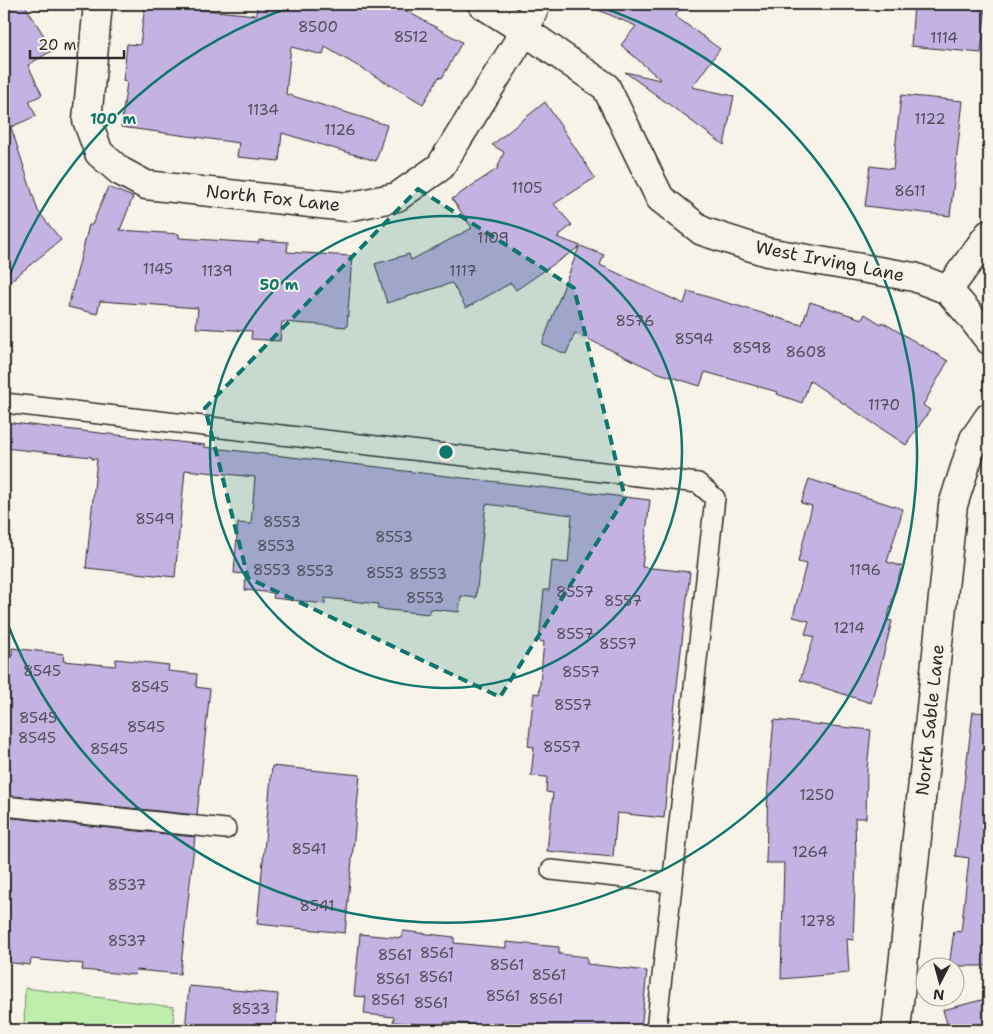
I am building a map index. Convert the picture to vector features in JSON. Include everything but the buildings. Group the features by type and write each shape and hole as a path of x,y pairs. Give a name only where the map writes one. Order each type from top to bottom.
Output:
{"street":[{"name":"North Fox Lane","path":"98,4 87,120 99,152 120,170 146,185 348,207 397,197 440,167 525,31 536,4"},
{"name":"West Irving Lane","path":"482,4 606,87 660,198 702,231 767,252 914,277 948,290 989,340"},
{"path":"948,290 989,234"},
{"name":"North Sable Lane","path":"896,1030 953,505 974,439 989,417"}],"lane":[{"path":"4,403 698,482 715,498 656,1030"},
{"path":"4,806 226,830"},
{"path":"551,870 672,883"}],"highlighted area":[{"path":"418,189 574,288 625,498 500,697 248,578 205,408"}],"green space":[{"path":"25,988 174,1007 173,1030 24,1030"}]}
